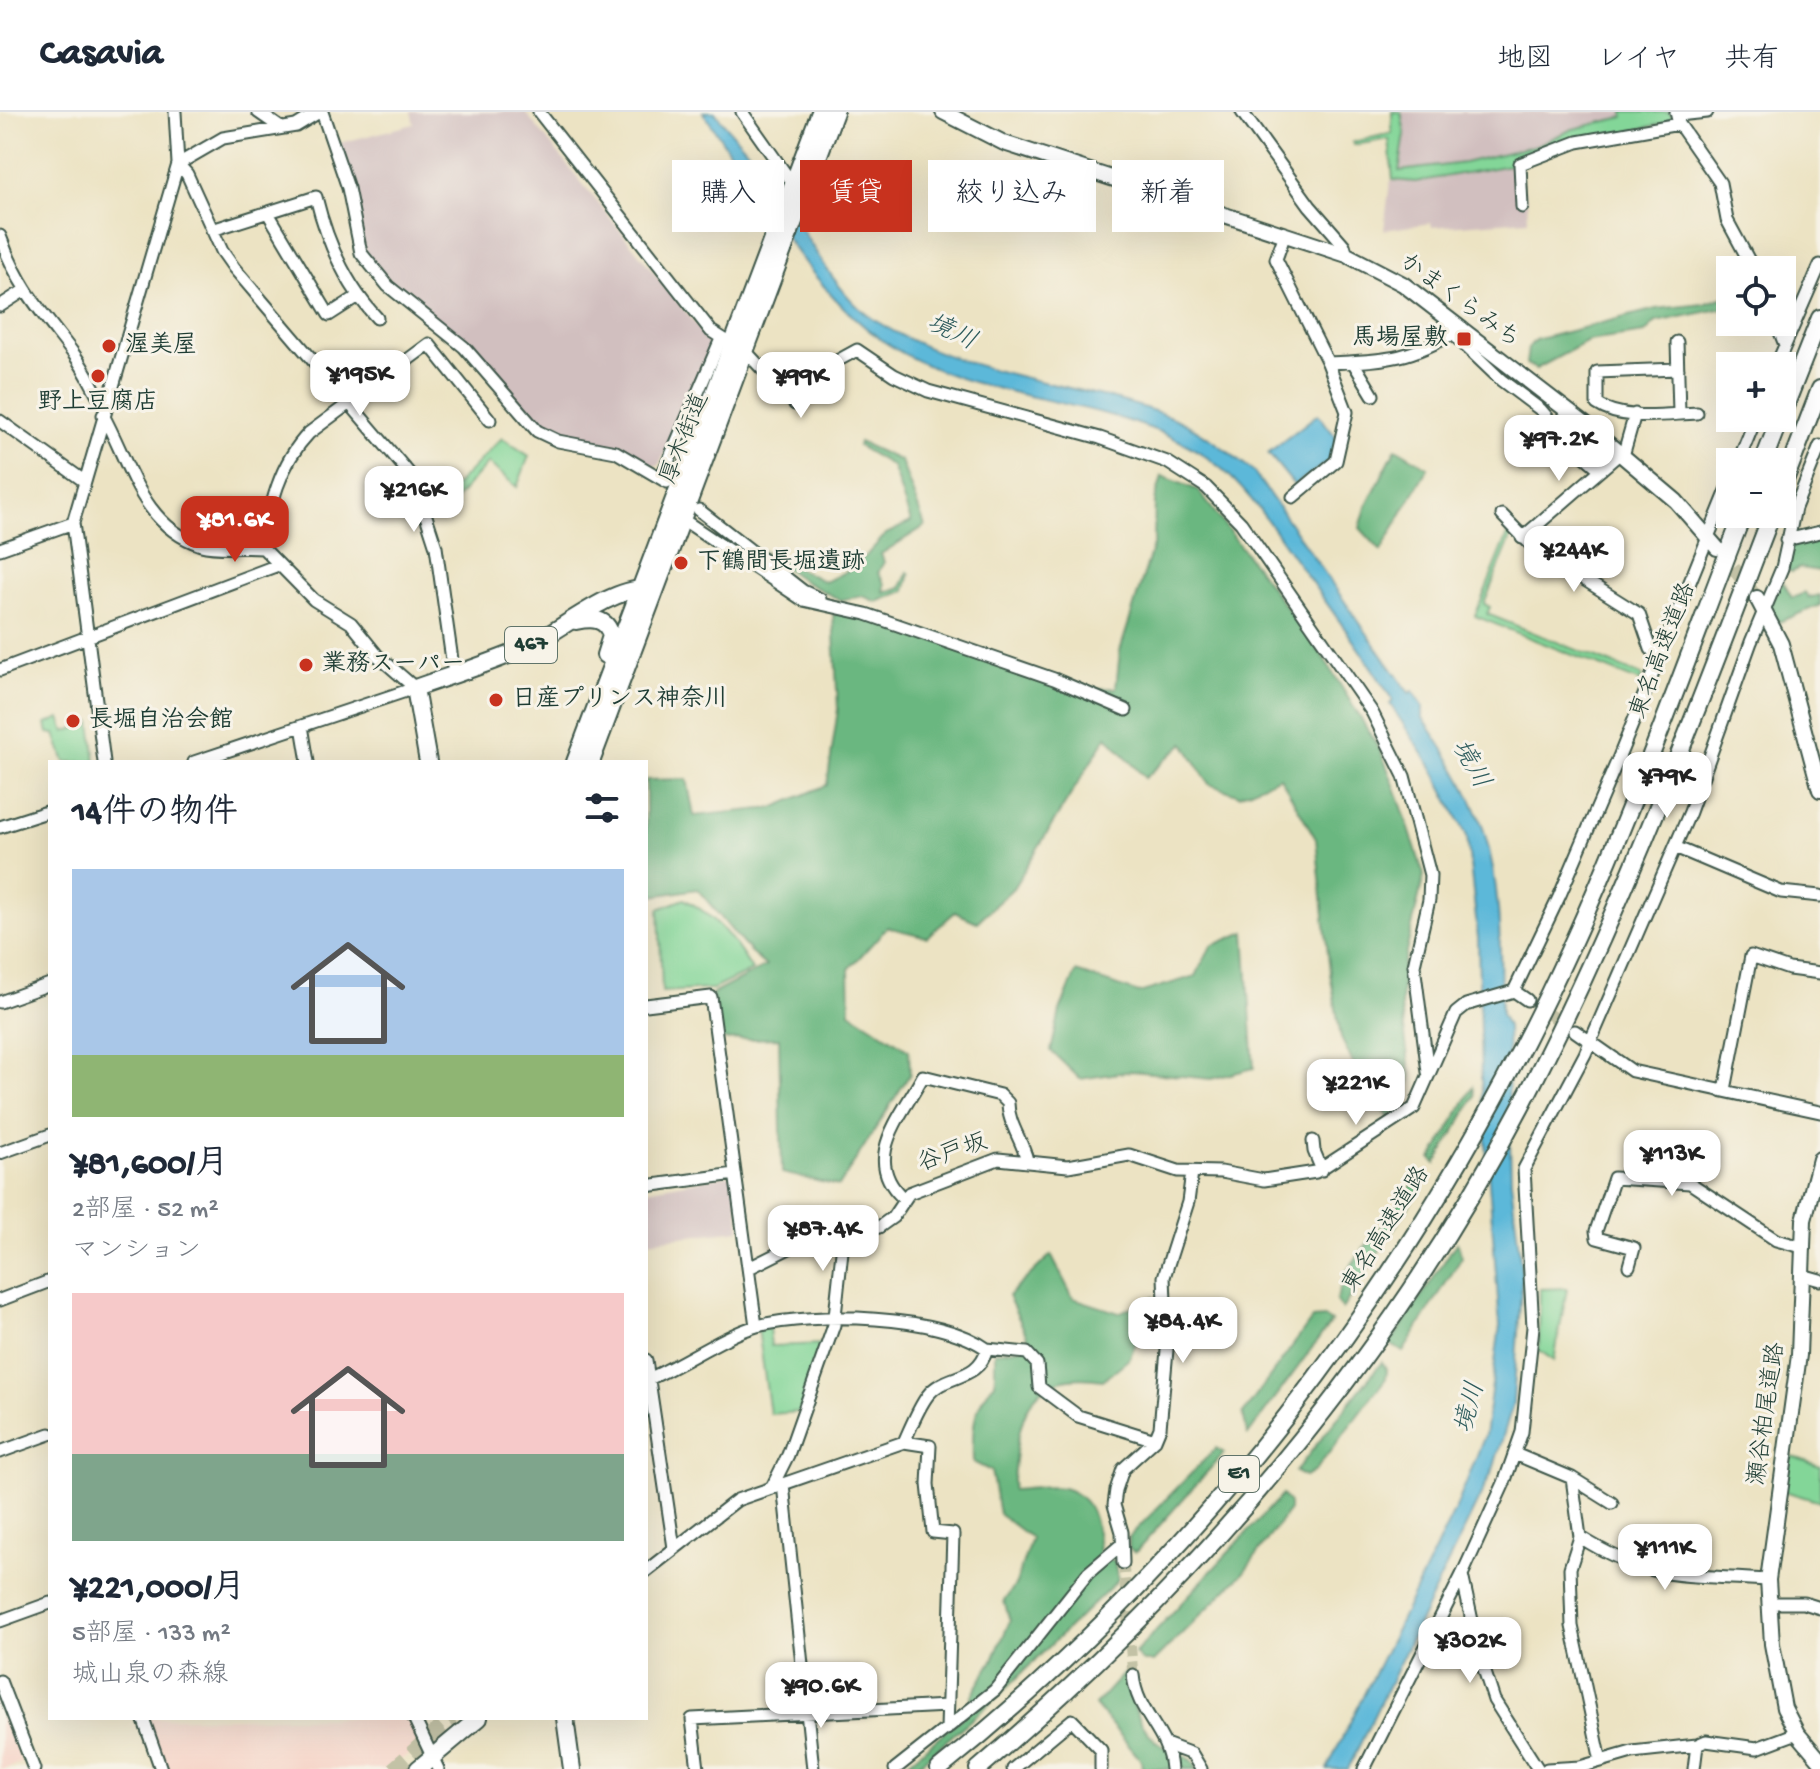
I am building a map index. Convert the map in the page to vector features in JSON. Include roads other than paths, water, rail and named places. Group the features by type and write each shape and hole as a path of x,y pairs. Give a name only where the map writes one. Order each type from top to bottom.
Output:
{"highway":[{"name":"厚木街道","path":"648,589 732,346 778,244 820,112"},
{"name":"厚木街道","path":"793,190 835,112"},
{"path":"1796,378 1820,318"},
{"name":"厚木街道","path":"648,589 682,519 732,346"},
{"path":"1796,452 1820,389"},
{"name":"東名高速道路","path":"939,1769 1092,1634 1235,1479 1345,1341 1432,1206 1515,1061 1593,896 1738,528"},
{"name":"東名高速道路","path":"978,1769 1107,1654 1171,1588 1273,1473 1364,1355 1483,1173 1520,1108 1576,996 1666,787 1767,528"},
{"path":"603,760 625,702 648,589"},
{"path":"565,760 609,658 648,589"},
{"name":"467","path":"415,688 527,647 608,600 648,589"},
{"path":"573,622 588,618 601,621 610,630 609,658 576,760"},
{"path":"592,760 641,628"},
{"path":"415,688 428,760"},
{"path":"418,1769 435,1763 479,1720"},
{"path":"563,1720 572,1766"}],"main road":[{"name":"かまくらみち","path":"943,112 1004,143 1347,255 1403,284 1457,331 1621,455 1676,501 1713,542"},
{"path":"1761,604 1781,644 1820,790"},
{"name":"瀬谷柏尾道路","path":"1820,1159 1804,1220 1799,1355 1768,1580 1777,1682 1797,1733 1820,1760"}],"street":[{"path":"104,760 73,523 178,164 175,112"},
{"path":"258,112 281,128"},
{"path":"178,164 223,138 296,126 320,112 348,188 361,253 388,286 464,347 537,431 558,441 616,452 664,480 732,346"},
{"path":"539,112 711,331 732,346 795,404 826,367 857,350 894,375 928,391 1100,438 1167,462 1206,487 1233,514 1332,650 1399,762 1430,875 1429,900 1414,965 1428,1072"},
{"path":"742,112 793,190"},
{"path":"1242,112 1310,206 1344,245 1347,255"},
{"path":"1522,207 1520,164 1577,142 1707,112"},
{"path":"1678,117 1720,183 1727,220 1746,256"},
{"path":"178,164 187,174 212,230 234,268 414,479 436,547 454,674"},
{"path":"212,230 316,197 342,270 357,297 377,318"},
{"path":"268,213 329,315 357,297"},
{"path":"1285,234 1276,259 1328,363 1347,412 1336,461 1293,497"},
{"path":"0,236 11,267 42,317 86,371 148,506 163,525 204,546 263,548 314,600 351,623 377,655 415,688"},
{"path":"1782,352 1820,265"},
{"path":"0,306 25,290"},
{"path":"1328,363 1414,354 1457,331 1501,380 1541,410 1570,444 1601,470"},
{"path":"1781,336 1785,345"},
{"path":"1677,342 1679,413"},
{"path":"263,548 269,513 294,449 309,433 429,344 490,420"},
{"path":"1353,362 1373,395"},
{"path":"1678,369 1597,372 1597,404 1606,410 1635,414 1697,413"},
{"path":"1522,538 1621,455 1635,414"},
{"path":"0,421 84,481"},
{"path":"1364,1769 1462,1575 1515,1454 1526,1411 1533,1327 1524,1169 1588,1040 1675,847 1761,604 1782,568 1786,540 1820,446"},
{"path":"699,510 803,591 831,606"},
{"path":"1502,515 1522,538 1639,614 1651,649 1659,656"},
{"path":"682,519 803,600 852,609 1054,679 1126,710"},
{"path":"0,549 73,523"},
{"path":"1527,1000 1514,991 1559,897 1659,656 1717,528"},
{"path":"1786,540 1820,532"},
{"path":"0,670 278,565"},
{"path":"200,760 415,688"},
{"path":"302,726 308,760"},
{"path":"1619,757 1633,763"},
{"path":"1683,785 1697,791"},
{"path":"0,827 48,812"},
{"path":"1675,847 1781,892 1820,896"},
{"path":"1725,1090 1747,996 1751,956 1789,969 1820,973"},
{"path":"0,1002 48,985"},
{"name":"谷戸坂","path":"749,1268 789,1246 885,1225 903,1198 990,1161 1027,1160 1068,1166 1129,1155 1192,1172 1282,1180 1322,1170 1414,1108 1456,1013 1466,1005 1514,991"},
{"path":"648,1005 711,997 756,1326"},
{"path":"1575,1031 1632,1071 1820,1112"},
{"path":"903,1198 889,1182 883,1146 923,1076 1000,1095 1008,1103 1008,1117 1022,1139 1027,1160"},
{"path":"0,1153 48,1136"},
{"path":"1313,1141 1322,1170"},
{"path":"1123,1563 1114,1505 1119,1475 1155,1440 1160,1428 1167,1350 1164,1277 1188,1202 1192,1172"},
{"path":"648,1186 735,1174"},
{"path":"1629,1266 1634,1248 1597,1238 1596,1231 1614,1178 1690,1183 1776,1240 1802,1247"},
{"path":"813,1769 778,1485 836,1319 844,1233"},
{"path":"1802,1275 1820,1280"},
{"path":"0,1300 48,1282"},
{"path":"648,1379 756,1326 836,1319 892,1319 933,1327 975,1341 987,1349 1027,1353 1037,1364 1039,1387 1065,1410 1155,1440"},
{"path":"904,1442 929,1393 972,1373 982,1362 987,1349"},
{"path":"648,1385 674,1548"},
{"path":"0,1452 48,1435"},
{"path":"648,1569 737,1500 904,1442 930,1446 928,1484 933,1532 953,1534 947,1729"},
{"path":"1515,1454 1572,1478 1612,1503"},
{"path":"1572,1478 1580,1537 1570,1568 1571,1608 1601,1761"},
{"path":"1580,1537 1610,1556 1646,1570 1692,1579 1715,1576 1768,1580"},
{"path":"895,1769 995,1690 1088,1573 1122,1544"},
{"path":"1462,1575 1480,1657 1494,1700 1538,1769"},
{"path":"1769,1603 1804,1603 1820,1608"},
{"path":"0,1621 48,1604"},
{"path":"1133,1675 1141,1709 1168,1745 1171,1769"},
{"path":"0,1681 32,1768"},
{"path":"698,1769 692,1719 947,1706"},
{"path":"144,1720 161,1769"},
{"path":"415,1720 435,1763"},
{"path":"1013,1769 1072,1720 1101,1750 1101,1769"},
{"path":"1547,1769 1706,1741 1757,1748 1770,1746 1797,1733"},
{"path":"1168,1745 1192,1754 1201,1769"},
{"path":"1694,1769 1697,1745"}],"water":[{"path":"703,112 715,112 756,160 734,160"},
{"path":"784,201 800,227 800,232 803,232 840,287 856,305 873,319 907,338 979,366 1166,415 1200,432 1253,471 1409,693 1413,691 1423,706 1423,718 1457,772 1479,816 1490,853 1497,898 1501,1014 1507,1026 1511,1181 1522,1276 1513,1403 1493,1470 1348,1769 1327,1769 1456,1508 1485,1435 1500,1326 1481,1078 1478,938 1467,836 1433,769 1390,704 1393,701 1370,666 1268,521 1225,472 1187,444 1159,432 1102,413 964,379 911,358 886,343 832,296 782,232"},
{"path":"1318,414 1336,437 1332,459 1294,485 1268,453"}],"tunnel":[{"path":"1720,551 1757,598"},
{"path":"1633,763 1675,782"},
{"path":"1535,1005 1568,1027"},
{"path":"1123,1563 1133,1675"},
{"path":"394,1769 450,1720"}],"place":[{"name":"馬場屋敷","path":"1464,339"},
{"name":"渥美屋","path":"109,346"},
{"name":"野上豆腐店","path":"98,376"},
{"name":"下鶴間長堀遺跡","path":"681,563"},
{"name":"業務スーパー","path":"306,665"},
{"name":"日産プリンス神奈川","path":"496,700"},
{"name":"長堀自治会館","path":"73,721"}],"water label":[{"name":"境川","path":"951,334"},
{"name":"境川","path":"1469,765"},
{"name":"境川","path":"1472,1408"}]}
